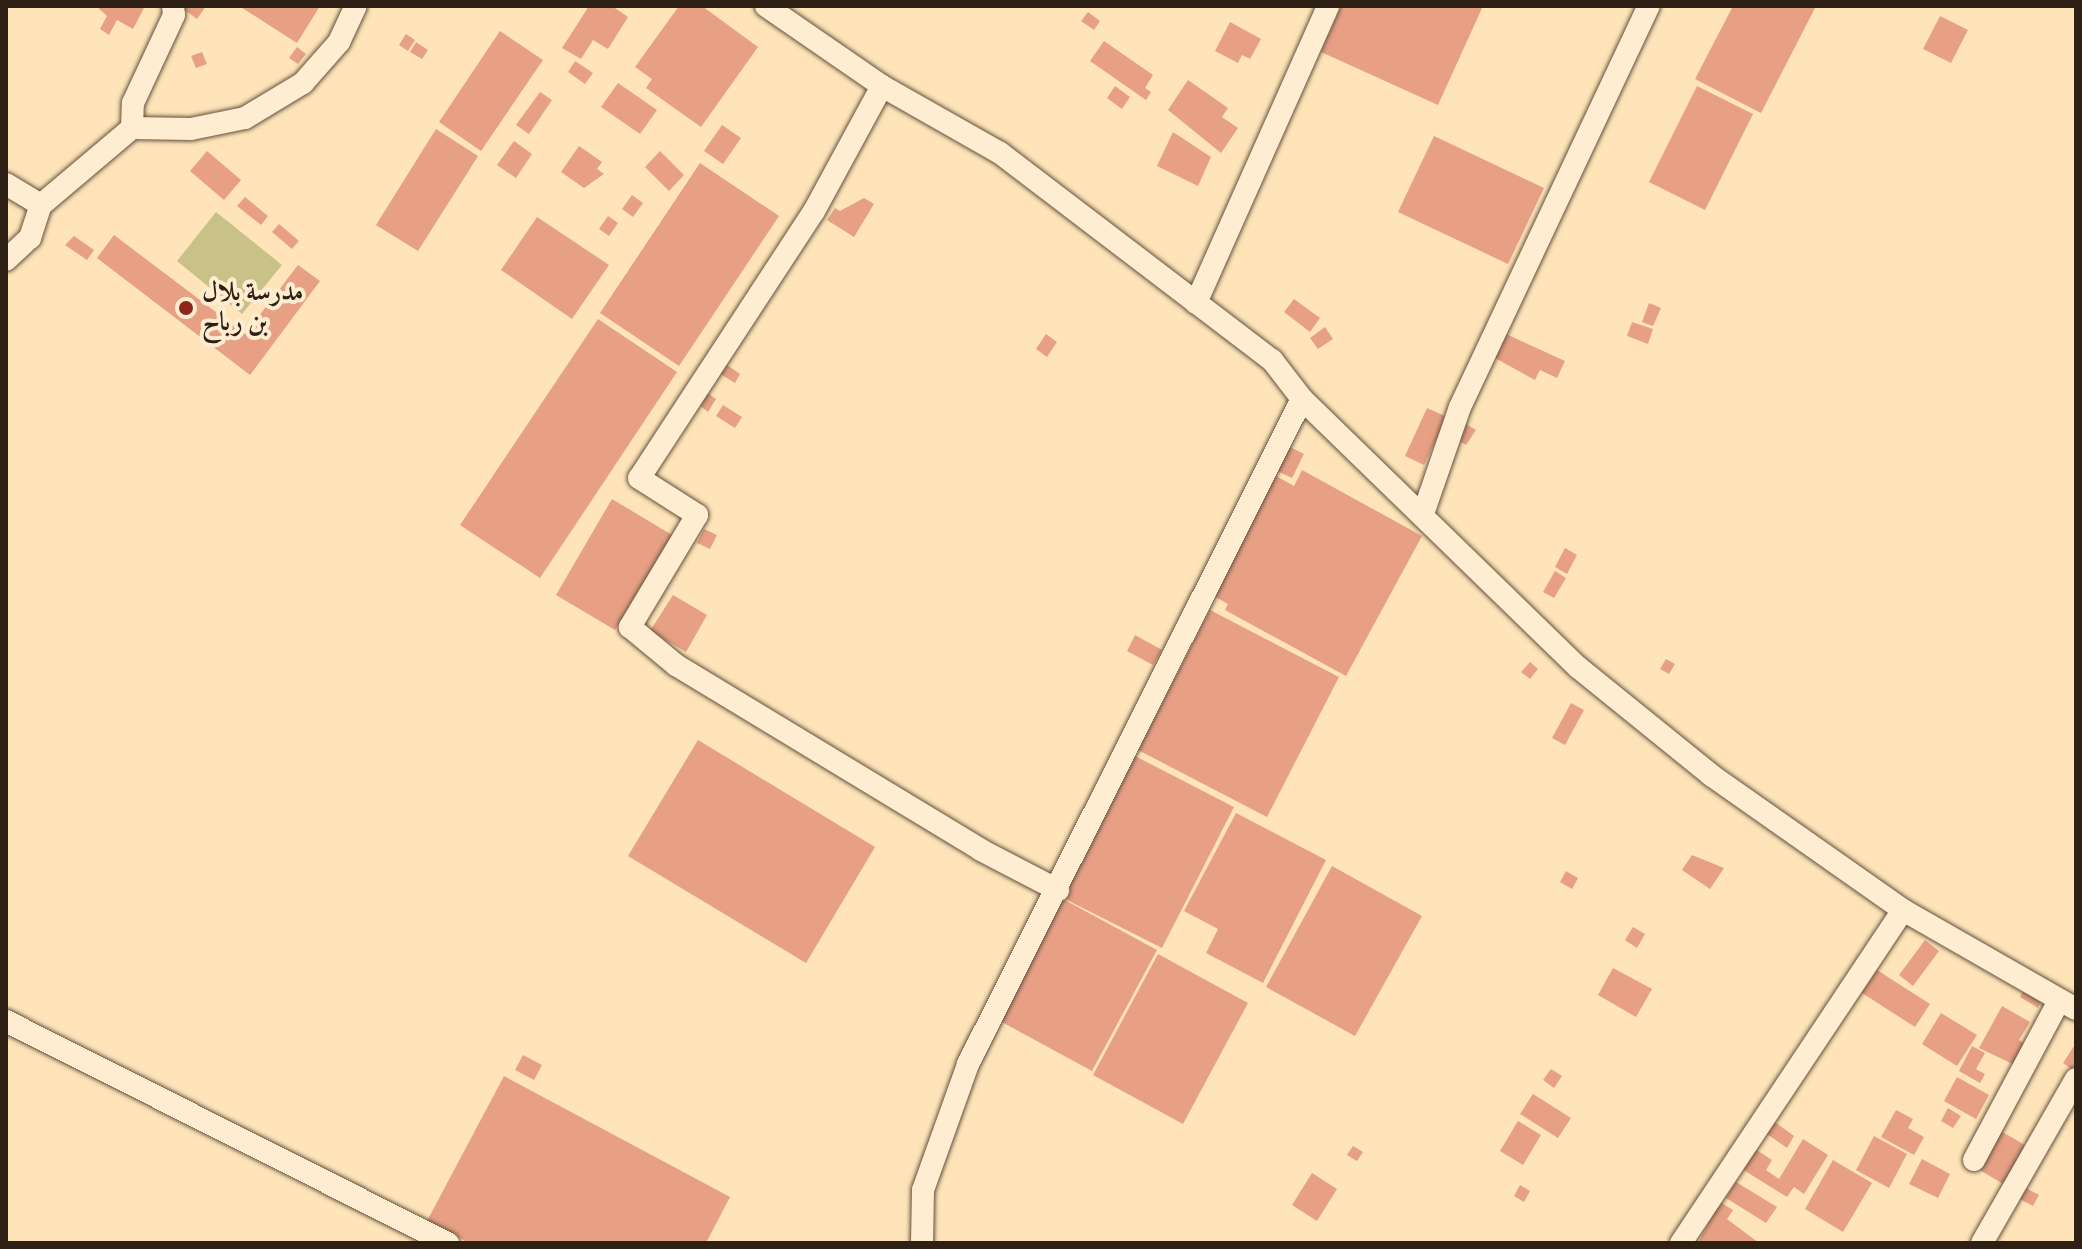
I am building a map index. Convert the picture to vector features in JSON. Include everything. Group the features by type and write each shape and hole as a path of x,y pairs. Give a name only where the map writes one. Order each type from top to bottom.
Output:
{"street":[{"path":"132,128 133,103 174,15 173,6"},
{"path":"6,260 30,238 41,205 132,128 191,129 245,118 303,83 339,42 356,6"},
{"path":"766,6 882,86 1000,153 1272,360 1302,399 1579,668 1711,775 1903,910 2068,1005 1974,1160"},
{"path":"1196,303 1328,6"},
{"path":"1423,514 1460,407 1649,6"},
{"path":"882,86 814,211 639,478 697,515 630,627 676,665 981,850 1058,890"},
{"path":"6,184 41,205"},
{"path":"922,1243 923,1190 968,1064 1302,399"},
{"path":"1681,1243 1903,910"},
{"path":"6,1021 448,1243"},
{"path":"1982,1243 2076,1079"}],"shaded area":[{"path":"216,212 282,265 242,314 177,261"}],"building":[{"path":"96,6 145,6 133,29 117,20 109,35 100,29 107,16"},
{"path":"179,6 206,6 197,19"},
{"path":"239,6 320,6 297,43"},
{"path":"589,6 612,6 628,17 608,49 593,40 581,59 562,48"},
{"path":"679,6 702,6 758,47 701,127 646,88 652,79 635,67"},
{"path":"1341,6 1483,6 1438,105 1321,52"},
{"path":"1733,6 1815,8 1761,113 1695,79"},
{"path":"1088,12 1100,21 1094,30 1081,21"},
{"path":"1940,16 1968,30 1951,63 1923,49"},
{"path":"1230,22 1261,39 1250,59 1242,55 1238,63 1215,51"},
{"path":"500,31 543,60 481,151 439,122"},
{"path":"406,34 415,40 408,51 399,45"},
{"path":"1104,41 1153,75 1145,88 1151,92 1146,100 1090,61"},
{"path":"416,42 428,50 422,59 410,52"},
{"path":"297,47 306,54 298,64 289,58"},
{"path":"202,52 207,64 196,68 191,56"},
{"path":"575,61 593,73 585,84 568,72"},
{"path":"1188,80 1228,108 1222,117 1238,128 1221,153 1168,110"},
{"path":"618,83 657,110 640,134 601,107"},
{"path":"1115,86 1130,97 1122,109 1107,98"},
{"path":"1697,86 1753,114 1705,210 1649,182"},
{"path":"540,92 552,100 529,134 516,125"},
{"path":"722,125 741,138 723,164 704,151"},
{"path":"436,129 478,156 418,251 376,225"},
{"path":"1173,132 1211,157 1198,186 1157,166"},
{"path":"1434,136 1544,188 1508,264 1398,212"},
{"path":"514,141 532,154 516,178 497,165"},
{"path":"579,146 602,162 597,169 604,174 584,188 561,172"},
{"path":"207,151 241,180 224,200 190,171"},
{"path":"660,151 684,175 669,191 645,167"},
{"path":"700,163 779,216 679,366 600,313"},
{"path":"632,195 643,203 633,217 622,209"},
{"path":"245,197 268,216 261,225 237,206"},
{"path":"864,198 874,204 854,237 827,220 835,208 840,211"},
{"path":"608,216 618,223 609,236 599,229"},
{"path":"537,217 609,265 572,319 501,270"},
{"path":"279,224 299,241 292,249 272,232"},
{"name":"مدرسة بلال بن رباح","path":"114,235 245,334 298,265 320,281 250,375 97,258"},
{"path":"74,236 94,250 87,260 65,245"},
{"path":"1294,299 1320,318 1310,332 1284,312"},
{"path":"1649,303 1661,308 1653,326 1642,322"},
{"path":"598,319 677,372 540,578 460,525"},
{"path":"1632,322 1653,329 1648,344 1627,336"},
{"path":"1325,327 1333,339 1318,349 1310,338"},
{"path":"1046,334 1057,342 1047,357 1036,349"},
{"path":"1506,334 1565,361 1557,378 1540,370 1535,380 1495,358"},
{"path":"723,362 740,374 735,383 717,372"},
{"path":"703,390 716,399 708,412 695,402"},
{"path":"723,405 742,417 735,428 716,416"},
{"path":"1427,408 1447,417 1424,465 1405,456"},
{"path":"1463,422 1476,430 1466,445 1453,437"},
{"path":"1288,446 1304,454 1292,478 1275,470"},
{"path":"1302,470 1422,536 1346,676 1225,610 1228,604 1212,595 1276,476 1294,486"},
{"path":"612,499 672,535 615,630 556,595"},
{"path":"704,529 717,535 710,549 697,543"},
{"path":"1565,548 1577,555 1567,574 1555,567"},
{"path":"1555,571 1566,578 1554,598 1543,592"},
{"path":"673,595 707,615 686,652 650,631"},
{"path":"1210,610 1339,677 1267,817 1138,750"},
{"path":"1135,635 1162,650 1153,665 1127,651"},
{"path":"1666,659 1675,664 1669,674 1660,669"},
{"path":"1530,662 1538,669 1530,679 1521,672"},
{"path":"1571,703 1584,710 1565,745 1552,738"},
{"path":"698,740 875,847 806,963 628,856"},
{"path":"1135,756 1234,807 1162,948 1063,898"},
{"path":"1236,813 1326,860 1263,983 1206,953 1218,929 1184,911"},
{"path":"1692,855 1724,868 1710,889 1682,870"},
{"path":"1332,866 1422,916 1355,1036 1266,987"},
{"path":"1566,871 1578,878 1572,889 1560,882"},
{"path":"1063,899 1157,950 1092,1071 998,1020"},
{"path":"1633,927 1645,934 1637,948 1625,940"},
{"path":"1925,940 1939,951 1913,986 1899,975"},
{"path":"1158,954 1248,1003 1183,1124 1093,1075"},
{"path":"1613,968 1652,989 1636,1017 1598,995"},
{"path":"1877,970 1930,1004 1915,1027 1862,993"},
{"path":"2024,990 2042,1000 2038,1008 2020,997"},
{"path":"2002,1006 2030,1022 2019,1040 2029,1046 2017,1066 1979,1048"},
{"path":"1941,1013 1977,1035 1957,1066 1922,1044"},
{"path":"2076,1043 2076,1072 2063,1063"},
{"path":"1972,1046 1985,1053 1976,1069 1985,1074 1980,1083 1959,1071"},
{"path":"523,1055 542,1065 534,1080 515,1070"},
{"path":"1551,1069 1562,1076 1554,1088 1543,1080"},
{"path":"504,1076 730,1197 706,1243 469,1243 427,1221"},
{"path":"1957,1077 1989,1095 1976,1119 1944,1101"},
{"path":"1533,1094 1571,1118 1558,1138 1520,1114"},
{"path":"1948,1108 1961,1116 1953,1128 1941,1121"},
{"path":"1896,1110 1913,1119 1908,1128 1924,1137 1914,1155 1881,1137"},
{"path":"1518,1121 1541,1135 1523,1165 1500,1151"},
{"path":"1775,1122 1794,1136 1787,1148 1767,1134"},
{"path":"2001,1131 2028,1147 2005,1185 1978,1169"},
{"path":"1874,1136 1907,1154 1889,1188 1856,1170"},
{"path":"1803,1139 1828,1155 1804,1194 1794,1187 1787,1197 1742,1169 1755,1149 1772,1160 1766,1170 1779,1179"},
{"path":"1353,1146 1363,1152 1357,1161 1347,1155"},
{"path":"1922,1159 1950,1174 1938,1198 1909,1184"},
{"path":"1833,1160 1872,1183 1843,1232 1805,1209"},
{"path":"1312,1173 1337,1189 1317,1221 1292,1205"},
{"path":"1736,1182 1777,1207 1766,1223 1726,1198"},
{"path":"1520,1185 1530,1191 1524,1202 1514,1196"},
{"path":"2020,1185 2039,1195 2033,1206 2014,1196"},
{"path":"1720,1202 1733,1210 1727,1219 1759,1243 1698,1243"}],"place":[{"name":"مدرسة بلال بن رباح","path":"186,308"}]}
